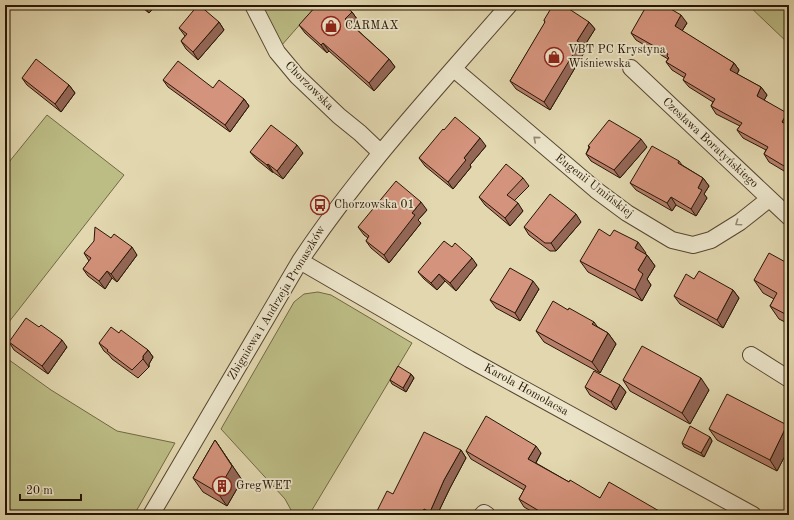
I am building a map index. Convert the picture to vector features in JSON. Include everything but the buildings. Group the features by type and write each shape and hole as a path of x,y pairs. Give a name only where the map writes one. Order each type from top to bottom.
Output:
{"street":[{"name":"Chorzowska","path":"253,5 277,52 297,76 381,153"},
{"name":"Zbigniewa i Andrzeja Pronaszków","path":"151,515 300,261 328,221 381,153 509,5"},
{"name":"Czesława Boratyńskiego","path":"631,68 789,217"},
{"name":"Eugenii Umińskiej","path":"454,69 596,190 627,213 672,240 693,245 711,240 740,222 769,199"},
{"name":"Karola Homolacsa","path":"300,261 469,359 753,515"},
{"path":"751,355 789,379"},
{"path":"482,515 484,513 487,515"}],"green space":[{"path":"262,5 317,5 281,46 265,16"},
{"path":"748,5 789,5 789,44"},
{"path":"47,115 124,175 5,327 5,167"},
{"path":"318,292 331,295 412,343 309,515 289,515 291,510 285,499 221,429 294,302 304,294"},
{"path":"5,357 51,390 117,431 175,443 134,515 5,515"}],"place":[{"name":"CARMAX","path":"331,26"},
{"name":"VBT PC Krystyna Wiśniewska","path":"554,57"},
{"name":"Chorzowska 01","path":"320,205"},
{"name":"GregWET","path":"222,486"}]}
